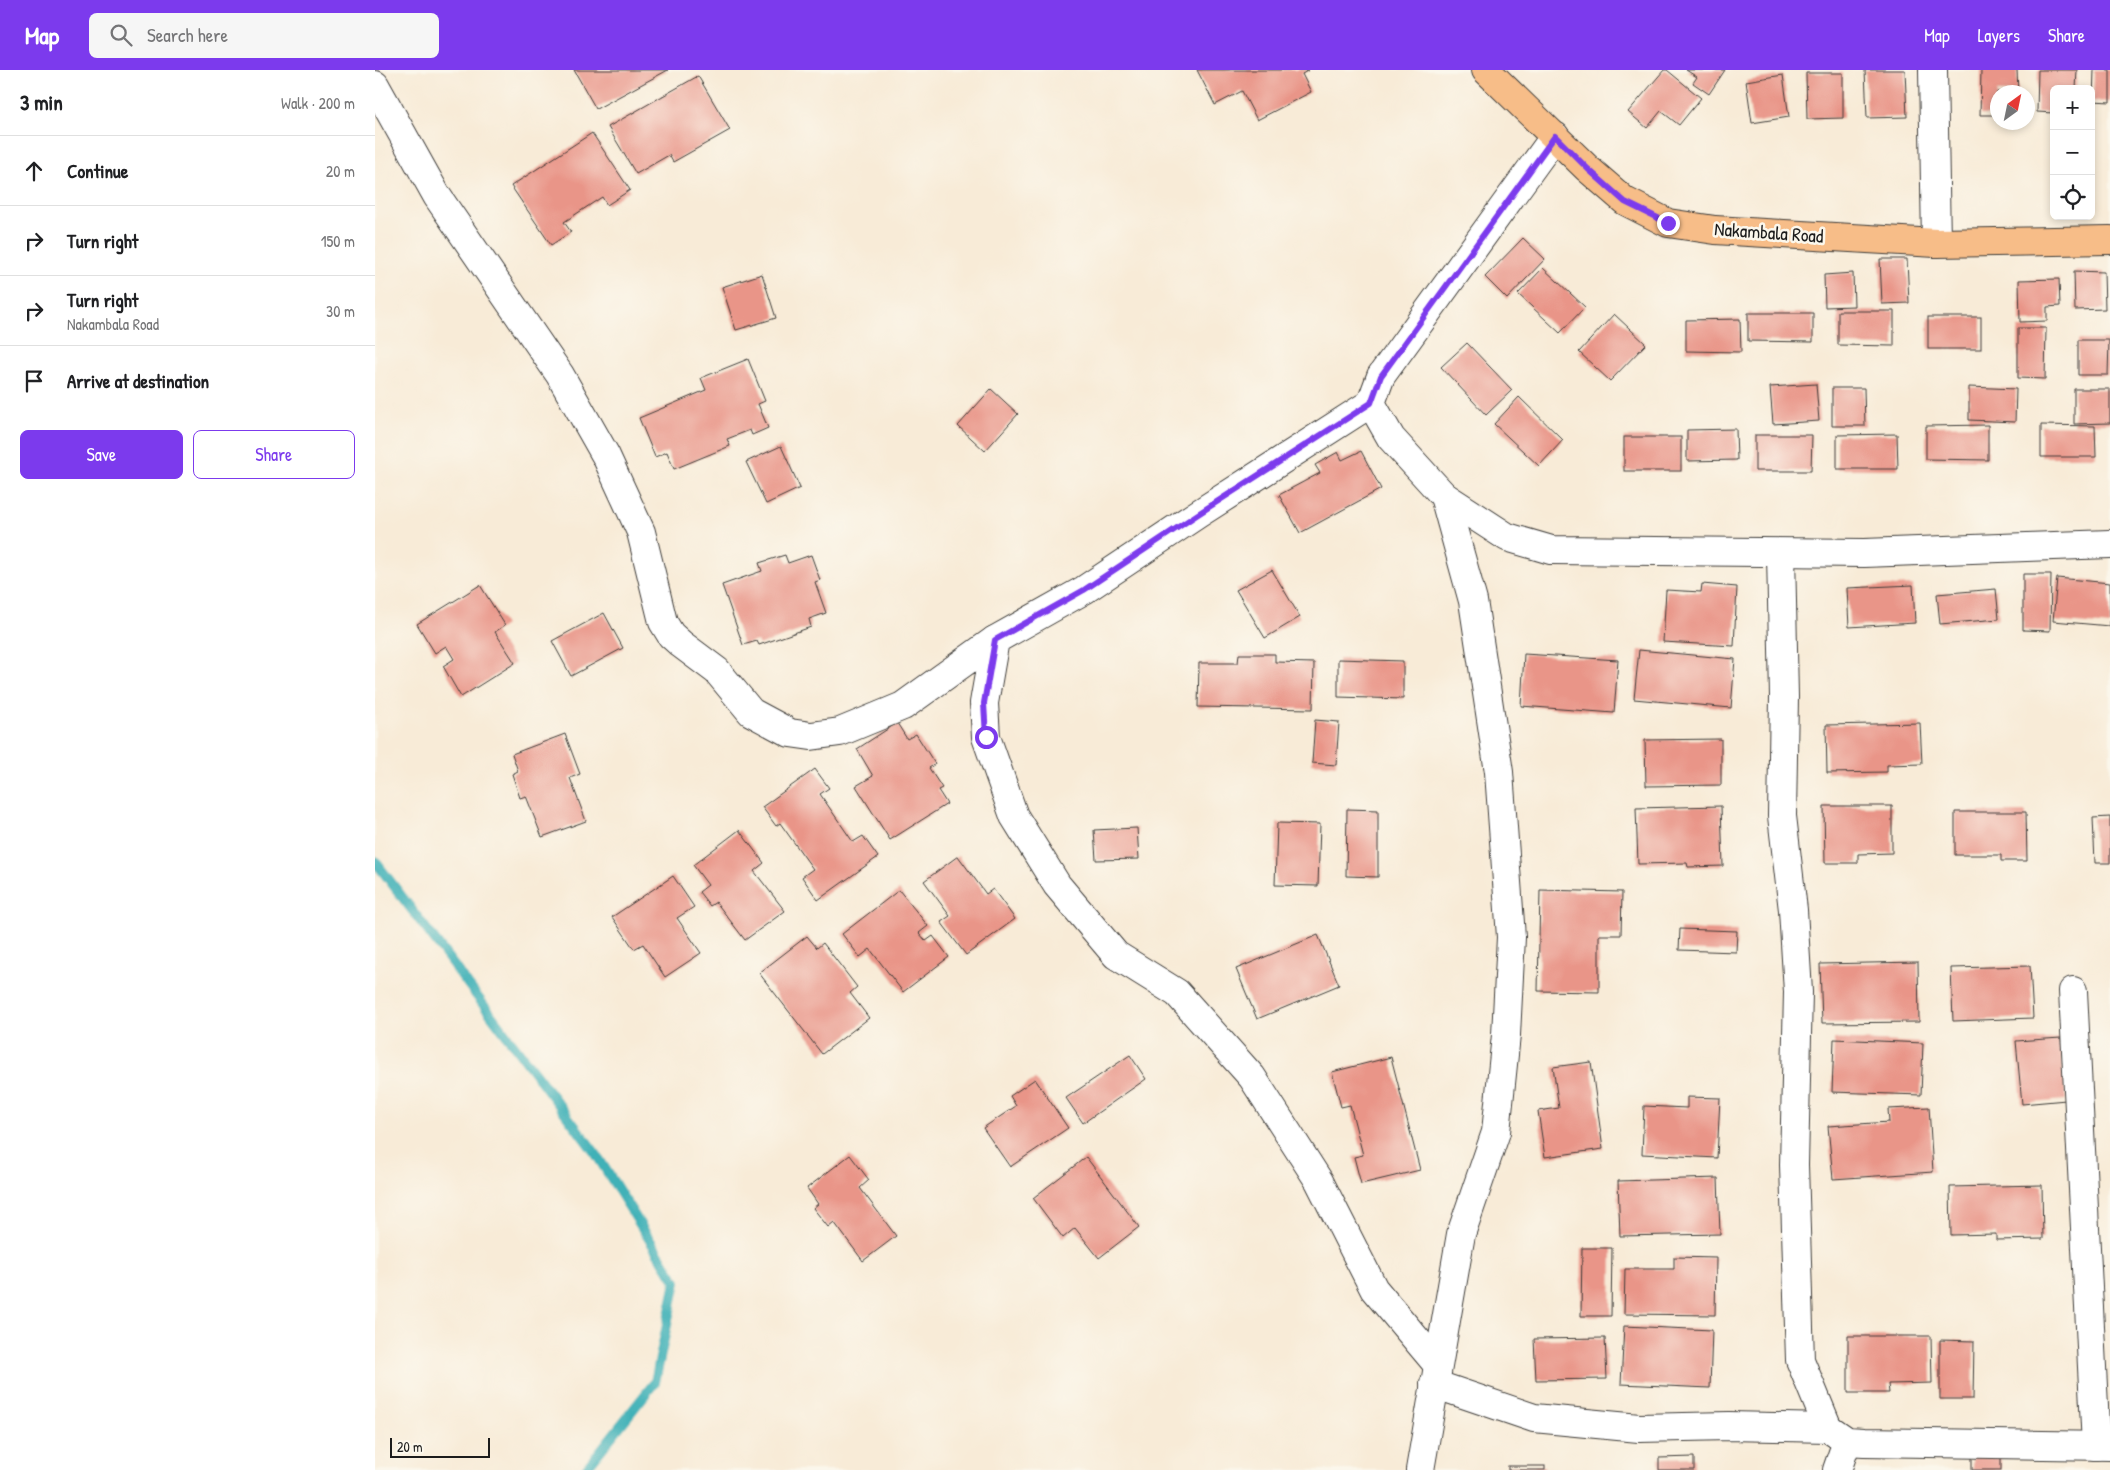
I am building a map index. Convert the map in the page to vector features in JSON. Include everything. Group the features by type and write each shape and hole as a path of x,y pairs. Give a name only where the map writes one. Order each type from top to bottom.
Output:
{"main road":[{"name":"Nakambala Road","path":"1485,70 1625,202 1668,223 1715,230 1936,243 2110,240"}],"street":[{"path":"1933,70 1936,243"},
{"path":"375,85 437,196 560,375 606,456 641,532 663,622 671,635 717,670 751,712 790,733 811,736 840,732 903,706 995,640 1084,590 1371,403 1381,376 1555,136"},
{"path":"1371,403 1391,438 1444,496 1507,537 1551,550 1864,553 2110,544"},
{"path":"1420,1470 1435,1374 1461,1234 1496,1132 1506,1034 1511,938 1499,772 1475,610 1444,496"},
{"path":"1781,553 1784,697 1782,816 1793,910 1798,992 1794,1165 1800,1360 1837,1435 1837,1470"},
{"path":"995,640 984,703 986,737 1014,816 1057,885 1116,955 1177,993 1252,1077 1319,1181 1374,1290 1435,1374 1534,1418 1639,1428 1729,1426 1837,1435 2103,1446 2073,991"}],"building":[{"path":"574,70 668,70 596,109"},
{"path":"1197,70 1309,70 1302,74 1311,92 1257,120 1242,91 1215,105"},
{"path":"1664,70 1667,70 1701,98 1679,125 1661,111 1647,128 1628,112"},
{"path":"1686,70 1725,70 1709,94 1693,83 1697,77"},
{"path":"1865,70 1905,70 1907,117 1867,118"},
{"path":"1981,70 2017,70 2018,85 1990,85 1990,115 1980,115"},
{"path":"2038,70 2077,70 2076,85 2050,85 2050,113 2037,112"},
{"path":"2094,70 2110,70 2110,102 2095,101"},
{"path":"1806,73 1843,73 1843,118 1807,119"},
{"path":"1783,75 1789,117 1752,123 1746,81"},
{"path":"698,76 730,130 673,162 669,155 636,174 608,127"},
{"path":"592,133 630,190 607,205 602,197 564,222 571,232 551,245 511,186"},
{"path":"1523,238 1545,259 1507,299 1485,277"},
{"path":"1880,259 1907,259 1909,303 1882,304"},
{"path":"1543,268 1585,307 1560,333 1518,294"},
{"path":"2074,271 2104,272 2105,309 2075,310"},
{"path":"1853,273 1854,306 1825,307 1824,275"},
{"path":"762,274 776,318 736,330 722,287"},
{"path":"2059,279 2060,306 2047,307 2047,321 2020,322 2019,280"},
{"path":"1838,311 1894,311 1894,346 1838,345"},
{"path":"1748,313 1813,313 1813,342 1748,341"},
{"path":"1614,314 1646,344 1610,381 1579,352"},
{"path":"1928,317 1981,317 1981,349 1928,349"},
{"path":"1740,319 1741,352 1686,351 1686,320"},
{"path":"2018,328 2046,328 2045,379 2018,378"},
{"path":"2078,340 2109,340 2108,375 2078,375"},
{"path":"1467,343 1512,390 1486,415 1441,367"},
{"path":"748,359 765,401 758,404 768,428 752,435 750,430 727,439 730,446 674,469 667,452 655,457 639,418 706,390 701,378"},
{"path":"1816,384 1819,421 1773,424 1770,387"},
{"path":"1969,387 2016,389 2015,422 1969,420"},
{"path":"1832,388 1864,388 1865,426 1832,426"},
{"path":"991,389 1018,414 985,451 958,426"},
{"path":"2074,389 2110,389 2110,423 2074,424"},
{"path":"1519,397 1563,440 1539,466 1494,424"},
{"path":"1988,425 1988,460 1926,459 1926,426"},
{"path":"2041,425 2095,426 2096,457 2041,457"},
{"path":"1736,429 1737,460 1687,461 1687,430"},
{"path":"1897,434 1898,469 1837,469 1837,435"},
{"path":"1755,435 1812,435 1811,471 1755,471"},
{"path":"1624,437 1681,437 1681,471 1624,471"},
{"path":"781,446 800,488 766,504 746,462"},
{"path":"1361,451 1381,489 1300,533 1279,495 1320,473 1315,465 1338,452 1342,460"},
{"path":"785,555 788,563 811,555 820,580 815,582 826,613 809,619 811,627 759,645 757,641 743,645 722,585 762,571 759,563"},
{"path":"1272,570 1300,617 1265,638 1236,590"},
{"path":"2023,574 2051,574 2050,631 2023,630"},
{"path":"2057,578 2110,583 2110,626 2053,621"},
{"path":"1702,584 1737,587 1734,646 1663,642 1666,590 1701,592"},
{"path":"480,585 505,625 495,632 515,663 461,697 443,666 454,659 446,646 435,653 417,624"},
{"path":"1913,585 1915,623 1849,627 1847,588"},
{"path":"1996,589 1999,619 1940,624 1937,594"},
{"path":"604,613 623,648 571,676 552,641"},
{"path":"1639,650 1735,659 1731,708 1634,699"},
{"path":"1239,654 1275,654 1275,662 1314,663 1313,709 1198,707 1199,663 1238,663"},
{"path":"1524,654 1618,660 1614,713 1521,706"},
{"path":"1338,659 1403,661 1403,699 1338,697"},
{"path":"1315,720 1339,722 1336,765 1312,763"},
{"path":"897,723 907,739 916,734 935,764 929,768 942,788 938,790 947,804 890,840 856,786 873,776 857,749"},
{"path":"1920,723 1922,764 1887,765 1887,772 1827,773 1826,725"},
{"path":"565,734 580,774 570,778 586,821 542,837 526,796 520,798 512,774 518,771 512,754"},
{"path":"1721,739 1721,785 1646,786 1645,740"},
{"path":"815,769 829,788 820,794 853,842 863,836 878,857 818,900 802,877 813,869 780,823 776,826 762,807"},
{"path":"1721,806 1723,866 1688,867 1687,863 1638,864 1636,808"},
{"path":"1824,806 1892,806 1892,853 1858,854 1858,863 1825,863"},
{"path":"1347,809 1378,810 1378,877 1346,876"},
{"path":"1955,812 2026,812 2027,861 2001,861 2001,855 1955,855"},
{"path":"2110,817 2110,863 2095,863 2093,818"},
{"path":"1277,823 1320,824 1318,886 1275,885"},
{"path":"1137,828 1139,859 1096,860 1094,830"},
{"path":"739,830 764,863 754,871 785,911 745,940 716,902 710,906 699,892 708,885 693,865"},
{"path":"958,856 986,894 993,889 1015,919 966,955 941,922 950,916 924,881"},
{"path":"673,876 694,907 677,918 701,953 665,977 643,944 634,949 612,917"},
{"path":"899,890 928,926 919,933 926,941 933,936 949,957 903,992 870,949 860,957 842,934"},
{"path":"1540,890 1622,892 1621,935 1599,935 1599,992 1538,991"},
{"path":"1680,929 1737,931 1736,952 1679,950"},
{"path":"1318,935 1339,985 1257,1019 1236,969"},
{"path":"807,936 817,948 823,943 857,987 850,993 869,1018 822,1054 759,973"},
{"path":"1918,962 1919,1022 1822,1023 1820,964"},
{"path":"2030,966 2033,1018 1953,1021 1951,968"},
{"path":"2061,1038 2066,1100 2022,1104 2016,1041"},
{"path":"1834,1039 1923,1043 1921,1095 1832,1092"},
{"path":"1130,1055 1146,1079 1083,1123 1066,1098"},
{"path":"1391,1057 1420,1170 1361,1184 1354,1157 1363,1155 1350,1105 1341,1107 1332,1072"},
{"path":"1591,1062 1603,1149 1545,1157 1538,1111 1559,1108 1553,1067"},
{"path":"1035,1079 1068,1128 1010,1167 983,1128 1016,1106 1010,1096"},
{"path":"1687,1097 1720,1098 1717,1158 1642,1154 1644,1106 1687,1108"},
{"path":"1929,1107 1933,1172 1833,1179 1828,1126 1889,1122 1888,1109"},
{"path":"850,1155 869,1180 860,1188 896,1236 863,1261 834,1222 828,1227 813,1208 818,1204 807,1188"},
{"path":"1086,1157 1139,1227 1099,1258 1075,1228 1063,1238 1033,1198"},
{"path":"1718,1178 1720,1234 1620,1236 1618,1181"},
{"path":"2042,1185 2043,1239 1996,1240 1996,1234 1951,1235 1950,1187"},
{"path":"1582,1248 1612,1248 1611,1316 1581,1316"},
{"path":"1674,1257 1716,1258 1715,1315 1624,1314 1625,1269 1674,1269"},
{"path":"1624,1326 1712,1330 1710,1388 1621,1384"},
{"path":"1848,1336 1931,1336 1932,1383 1888,1384 1889,1393 1848,1393"},
{"path":"1605,1338 1607,1379 1536,1380 1534,1339"},
{"path":"1940,1340 1974,1341 1973,1399 1940,1399"},
{"path":"1972,1448 2001,1448 2001,1470 1972,1470"},
{"path":"1694,1457 1694,1470 1659,1470 1659,1458"},
{"path":"1508,1466 1545,1466 1545,1470 1508,1470"}],"waterway":[{"path":"375,861 596,1154 676,1282 655,1382 585,1470"}],"route":[{"path":"986,737 984,703 995,640 1084,590 1371,403 1381,376 1555,136 1625,202 1668,223"}]}
